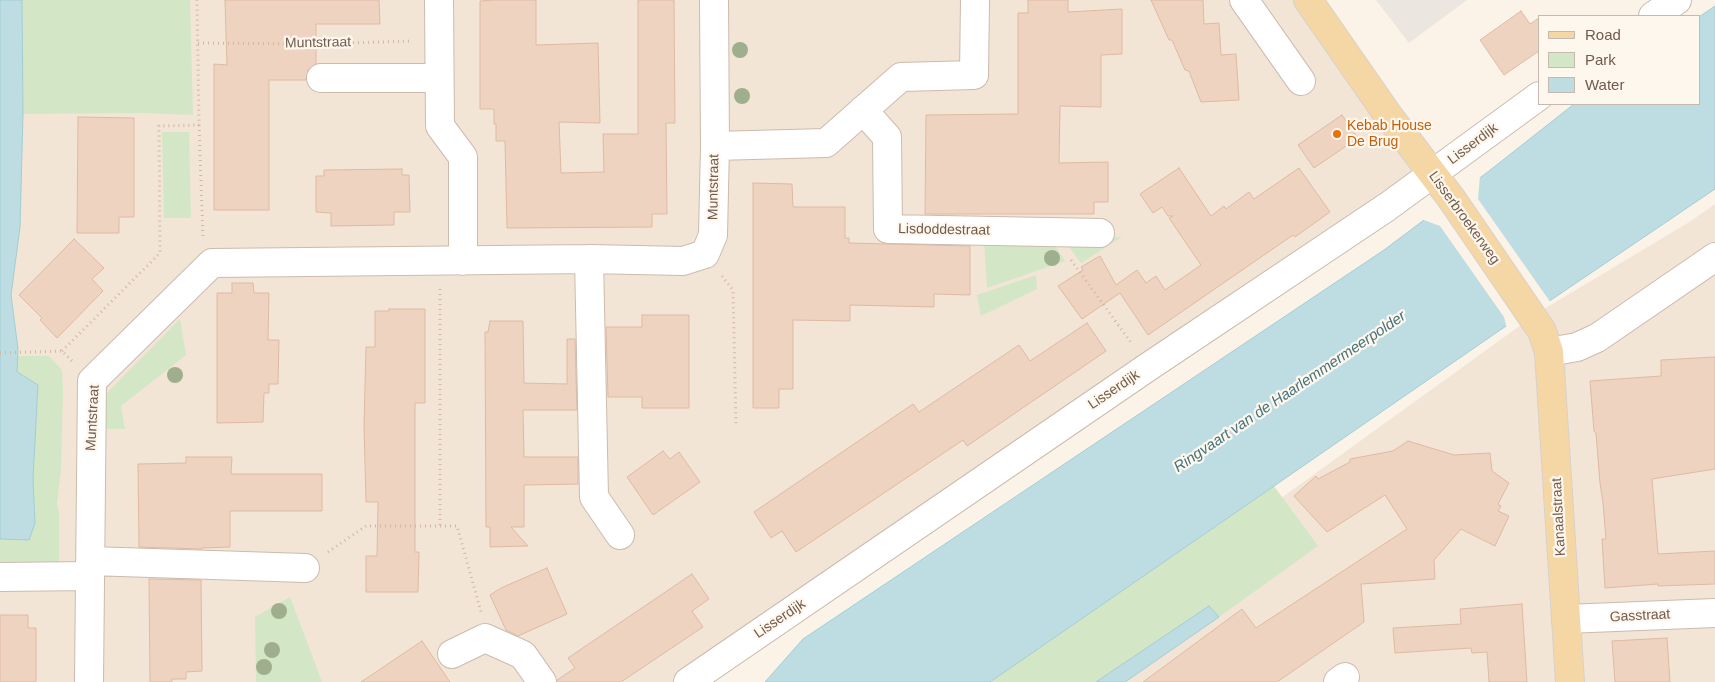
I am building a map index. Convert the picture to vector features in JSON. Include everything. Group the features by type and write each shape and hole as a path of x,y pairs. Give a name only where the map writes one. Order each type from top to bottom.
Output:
{"main road":[{"name":"Lisserbroekerweg","path":"1308,0 1388,115 1451,198 1532,314"},
{"name":"Kanaalstraat","path":"1532,314 1542,331 1549,352 1570,682"}],"street":[{"path":"439,0 440,126 462,157 451,261"},
{"name":"Muntstraat","path":"705,254 713,235 715,146 714,0"},
{"path":"715,146 826,143 901,77 974,75 975,0"},
{"path":"1244,0 1301,80"},
{"path":"1654,15 1677,0"},
{"path":"321,78 439,78"},
{"name":"Lisserdijk","path":"688,682 1148,367 1386,207 1538,97"},
{"name":"Lisdoddestraat","path":"863,110 887,137 888,230 1100,233"},
{"path":"212,264 589,259 683,261 705,254"},
{"path":"1549,352 1576,347 1596,338 1715,257"},
{"path":"589,259 594,497 620,535"},
{"name":"Muntstraat","path":"89,682 92,381 212,264"},
{"path":"0,577 90,568 305,568"},
{"name":"Gasstraat","path":"1566,619 1715,613"},
{"path":"452,654 486,638 523,655 542,682"}],"path":[{"path":"197,0 199,125 204,245 212,264"},
{"name":"Muntstraat","path":"198,43 316,44 439,41"},
{"path":"0,353 62,351 160,253 159,126 199,125"},
{"path":"1051,232 1148,367"},
{"path":"705,254 733,290 736,424"},
{"path":"440,526 451,261"},
{"path":"305,568 366,526 457,526 488,639"}],"shaded area":[{"path":"0,0 1309,0 1428,167 673,682 0,682"},
{"path":"1376,0 1467,0 1409,43"},
{"path":"1715,204 1715,682 1026,682 1539,312 1691,221"}],"green space":[{"path":"22,0 190,0 193,115 144,113 23,114"},
{"path":"162,132 189,132 191,218 164,218"},
{"path":"1122,237 1081,263 1064,240"},
{"path":"1052,241 1065,261 987,288 984,242"},
{"path":"1036,275 1037,289 981,316 977,295"},
{"path":"180,319 186,355 121,406 125,429 97,429 98,402"},
{"path":"18,356 49,356 62,370 61,470 57,504 59,513 59,564 0,565 0,539 29,540 35,523 33,478 38,385 17,372"},
{"path":"1274,486 1318,546 1219,617 1209,606 1096,682 990,682"},
{"path":"290,597 322,682 256,682 255,617"}],"water":[{"path":"0,0 22,0 23,114 20,227 11,295 18,349 17,372 38,385 33,478 35,523 29,540 0,539"},
{"name":"Ringvaart van de Haarlemmermeerpolder","path":"1715,6 1715,189 1548,302 1506,326 990,682 765,682 803,639 1384,250 1573,105 1700,105 1700,16"},
{"path":"1209,606 1219,617 1125,682 1096,682"}],"pier":[{"path":"1480,176 1478,199 1551,303 1507,329 1504,317 1440,226 1421,219"}],"building":[{"path":"225,0 379,0 380,24 316,24 316,64 308,70 306,80 269,80 269,210 214,210 214,64 227,65"},
{"path":"536,0 536,45 598,43 600,123 559,122 561,173 604,172 603,134 638,134 638,0 674,0 675,123 666,123 667,214 652,214 652,227 507,228 505,141 496,141 494,109 480,109 480,1"},
{"path":"1028,0 1068,0 1068,12 1122,9 1122,54 1101,55 1101,107 1060,106 1059,163 1108,162 1108,202 1094,202 1094,214 925,214 926,115 1018,114 1018,13 1028,13"},
{"path":"1151,0 1203,0 1204,24 1219,23 1221,55 1236,54 1239,100 1201,102 1189,71 1185,70"},
{"path":"1521,11 1530,24 1538,19 1538,52 1504,75 1480,40"},
{"path":"1342,115 1358,138 1314,168 1298,145"},
{"path":"78,117 134,118 134,217 119,217 119,233 77,233"},
{"path":"1179,168 1211,216 1224,206 1226,209 1249,192 1254,199 1299,168 1330,212 1295,237 1293,235 1148,335 1120,293 1082,319 1058,286 1083,270 1081,267 1100,256 1116,285 1137,270 1146,283 1156,276 1165,290 1201,265 1169,218 1173,216 1168,216 1162,207 1153,213 1140,194"},
{"path":"402,169 402,175 409,175 410,212 394,212 394,225 331,226 331,213 316,212 316,176 324,176 324,170"},
{"path":"753,183 792,184 793,207 845,207 845,238 849,238 849,243 970,246 970,295 934,294 934,307 850,305 850,321 793,320 793,389 779,389 779,408 753,408"},
{"path":"74,239 104,268 92,279 103,291 57,338 40,320 42,318 19,295"},
{"path":"232,283 253,283 254,293 269,293 268,340 279,340 278,384 269,384 269,393 264,393 263,422 217,423 217,293 232,293"},
{"path":"389,309 425,309 425,403 415,403 415,552 419,552 418,592 366,592 366,556 377,556 378,502 366,502 364,426 366,347 375,347 375,311 389,311"},
{"path":"642,315 689,315 689,408 642,408 642,397 608,397 606,327 642,327"},
{"path":"490,321 523,321 524,383 567,384 567,339 575,339 577,410 523,410 524,457 578,457 578,484 524,485 524,527 511,527 528,546 490,547 490,527 486,527 485,332 488,332"},
{"path":"1087,323 1106,351 967,446 963,440 796,552 782,531 771,538 754,512 913,404 919,412 1019,345 1030,361"},
{"path":"1715,357 1715,469 1652,479 1658,554 1715,551 1715,584 1658,586 1658,584 1605,588 1602,539 1606,539 1590,381 1661,376 1661,360"},
{"path":"1408,441 1454,455 1490,453 1492,471 1509,483 1498,504 1501,506 1498,511 1509,516 1495,546 1461,529 1434,560 1435,579 1361,584 1364,622 1277,682 1143,682 1242,609 1256,628 1407,529 1385,495 1327,532 1294,496 1316,476 1318,479 1350,462 1350,459 1393,451"},
{"path":"663,451 670,459 679,452 700,482 653,515 627,477"},
{"path":"186,457 232,457 231,474 322,474 322,511 230,511 230,547 202,549 139,547 138,464 186,463"},
{"path":"547,568 567,614 518,636 506,630 490,595 501,588"},
{"path":"692,574 709,599 692,611 703,627 621,682 557,682 557,680 575,668 568,658"},
{"path":"149,579 201,580 202,671 186,672 186,679 172,679 172,682 150,682"},
{"path":"1522,604 1527,682 1489,682 1487,652 1472,653 1471,648 1395,653 1393,628 1461,624 1460,609"},
{"path":"0,615 28,615 28,628 36,628 36,682 0,682"},
{"path":"1667,638 1670,682 1615,682 1612,641"},
{"path":"422,641 450,682 361,682"}],"place":[{"name":"Kebab House De Brug","path":"1337,134"}]}
